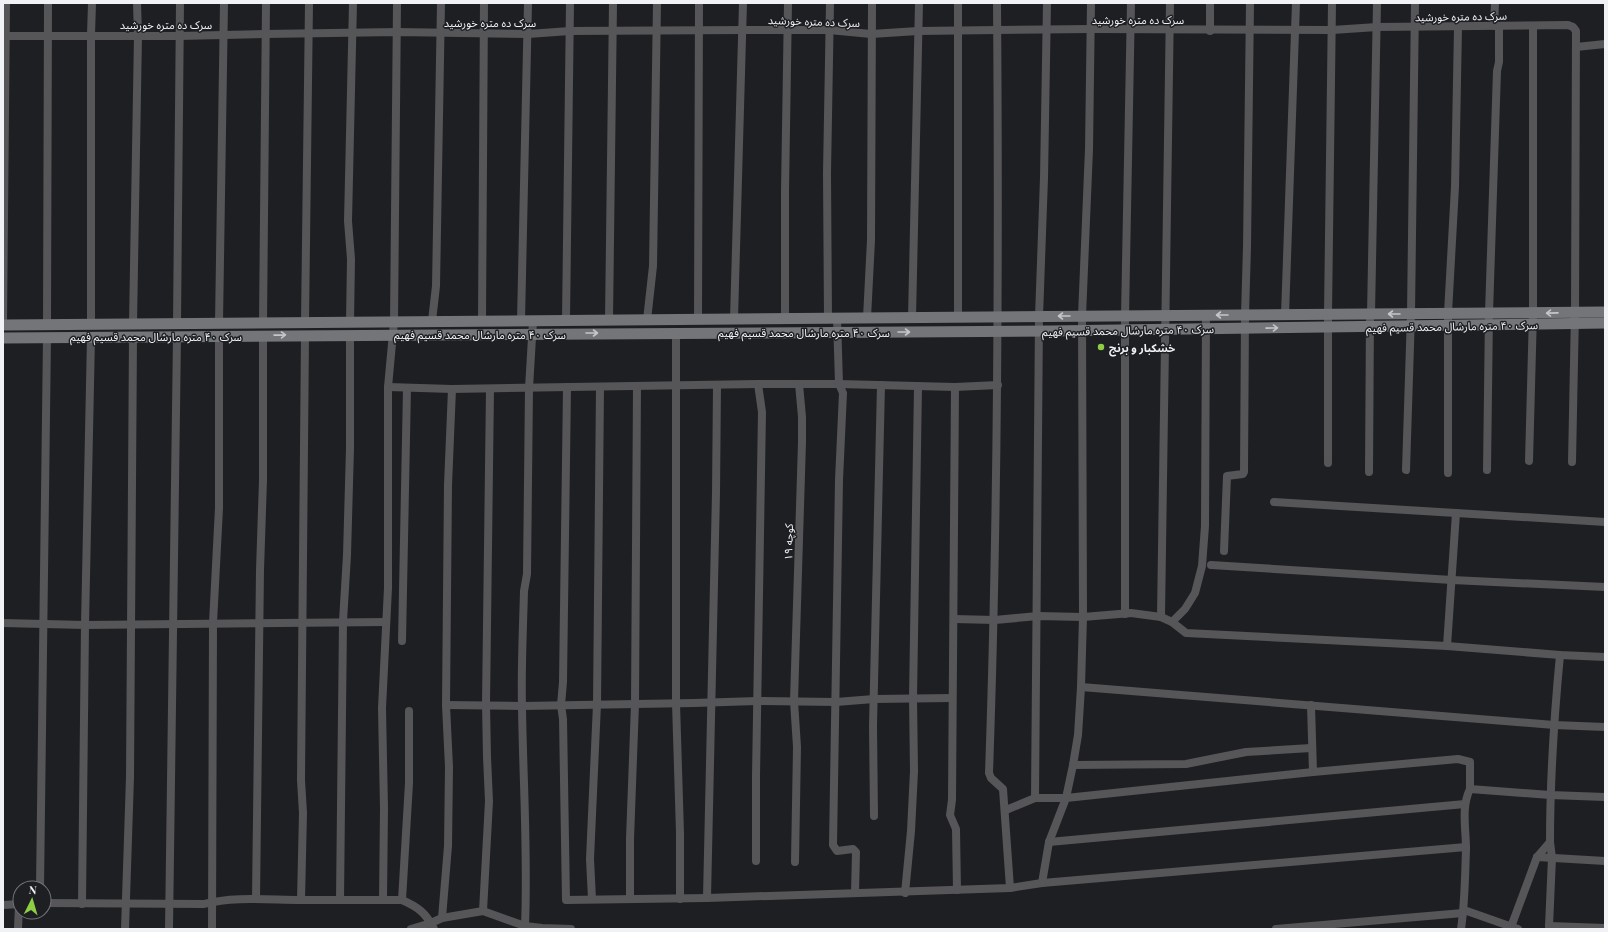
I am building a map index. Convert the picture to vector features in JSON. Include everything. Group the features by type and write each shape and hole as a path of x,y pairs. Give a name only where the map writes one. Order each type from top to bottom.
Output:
{"street":[{"path":"3,325 4,36 6,3"},
{"path":"47,324 48,3"},
{"path":"91,324 92,3"},
{"path":"133,324 138,35 137,3"},
{"path":"177,323 180,3"},
{"path":"219,323 224,3"},
{"path":"263,323 266,3"},
{"path":"305,322 310,34 309,3"},
{"path":"350,322 351,259 348,221 353,3"},
{"path":"383,900 384,808 382,708 388,588 388,388 394,322 397,3"},
{"path":"432,321 436,286 441,3"},
{"path":"482,321 484,3"},
{"path":"521,321 528,3"},
{"path":"566,320 570,3"},
{"path":"609,320 613,3"},
{"path":"647,320 653,266 657,3"},
{"path":"698,319 699,3"},
{"path":"734,319 743,3"},
{"path":"785,319 788,3"},
{"path":"830,3 827,173 833,318 838,332 839,384 843,393 836,605 836,702 833,845 837,851 853,849 856,852 855,893"},
{"path":"868,318 871,240 872,3"},
{"path":"912,318 918,3"},
{"path":"958,3 958,317"},
{"path":"997,3 998,384 995,620 989,773 991,778 1003,789 1006,810 1010,888"},
{"path":"1035,798 1038,616 1039,317 1044,178 1047,3"},
{"path":"1042,883 1049,842 1066,798 1073,765 1078,736 1081,687 1083,617 1082,316 1092,3"},
{"path":"1125,614 1125,316 1131,3"},
{"path":"1161,617 1170,3"},
{"path":"1210,3 1210,31"},
{"path":"1224,551 1227,476 1243,474 1244,472 1244,315 1247,247 1250,3"},
{"path":"1285,315 1296,3"},
{"path":"1328,463 1328,314 1332,3"},
{"path":"1369,472 1370,327 1377,3"},
{"path":"1406,470 1411,326 1415,3"},
{"path":"1487,470 1489,313 1496,78 1499,62 1494,3"},
{"name":"سرک ده متره خورشید","path":"4,36 179,36 397,32 528,34 570,31 742,30 829,30 871,34 918,31 1047,31 1091,29 1250,31 1296,29 1332,30 1377,27 1414,28 1568,25 1573,27 1576,31 1576,48"},
{"path":"1529,461 1533,313 1533,26"},
{"path":"1448,473 1448,314 1455,187 1458,27"},
{"path":"1572,462 1575,324 1576,48 1605,44"},
{"name":"سرک ۴۰ متره مارشال محمد قسیم فهیم","path":"3,325 1605,312"},
{"path":"1172,622 1185,609 1195,593 1202,566 1204,526 1206,315"},
{"path":"525,926 526,829 522,706 524,592 528,574 529,388 534,321"},
{"name":"سرک ۴۰ متره مارشال محمد قسیم فهیم","path":"3,338 392,334 1082,331 1605,324"},
{"path":"676,333 676,704 680,833 680,899"},
{"path":"256,899 259,623 263,480 263,335"},
{"path":"301,900 303,813 301,780 305,335"},
{"path":"340,900 343,621 347,555 350,448 350,335"},
{"path":"125,929 130,777 133,336"},
{"path":"169,929 177,336"},
{"path":"212,929 214,623 218,508 219,336"},
{"path":"40,880 47,337"},
{"path":"82,904 90,337"},
{"path":"3,338 3,346"},
{"path":"388,388 490,389 717,384 839,384 955,387 998,384"},
{"path":"707,898 710,703 717,480 717,384"},
{"path":"756,861 762,412 758,384"},
{"name":"کوچه ۱۹","path":"795,862 797,747 794,701 802,442 802,417 799,384"},
{"path":"874,816 874,699 881,385"},
{"path":"630,899 630,839 635,704 637,386"},
{"path":"905,892 911,831 914,771 913,698 918,386"},
{"path":"567,387 563,674 561,705 563,719 566,900 680,899 1010,888 1042,883 1466,847"},
{"path":"592,899 590,859 597,704 600,387"},
{"path":"955,387 952,800 950,815 956,829 957,890"},
{"path":"402,641 407,388"},
{"path":"442,918 448,846 449,767 446,705 448,485 452,389"},
{"path":"483,911 489,800 486,757 486,704 490,389"},
{"path":"1274,502 1605,522"},
{"path":"1447,646 1456,513"},
{"path":"1211,564 1452,580 1605,587"},
{"path":"954,619 995,620 1038,616 1083,617 1131,613 1161,617 1172,622 1186,633 1447,646 1605,657"},
{"path":"3,623 85,625 343,621 386,622"},
{"path":"1560,655 1550,795 1550,842 1552,858 1550,928 1605,928"},
{"path":"1081,687 1554,725 1605,727"},
{"path":"446,705 486,704 522,706 676,704 757,701 836,702 874,699 952,698"},
{"path":"1310,705 1313,772"},
{"path":"402,900 409,783 409,711"},
{"path":"1073,765 1186,764 1246,752 1311,748"},
{"path":"1006,810 1035,798 1066,798 1313,772 1458,759 1470,762 1470,788 1465,804 1466,847 1464,911 1461,929"},
{"path":"1470,788 1550,795 1605,797"},
{"path":"1049,842 1465,804"},
{"path":"1276,929 1464,911 1515,928 1537,857 1550,842"},
{"path":"1537,857 1605,861"},
{"path":"52,904 204,904 212,902 256,899 402,900 417,906 432,926"},
{"path":"411,929 432,926 442,918 483,911 525,926 571,929"}],"place":[{"name":"خشکبار و برنج","path":"1101,347"}]}
